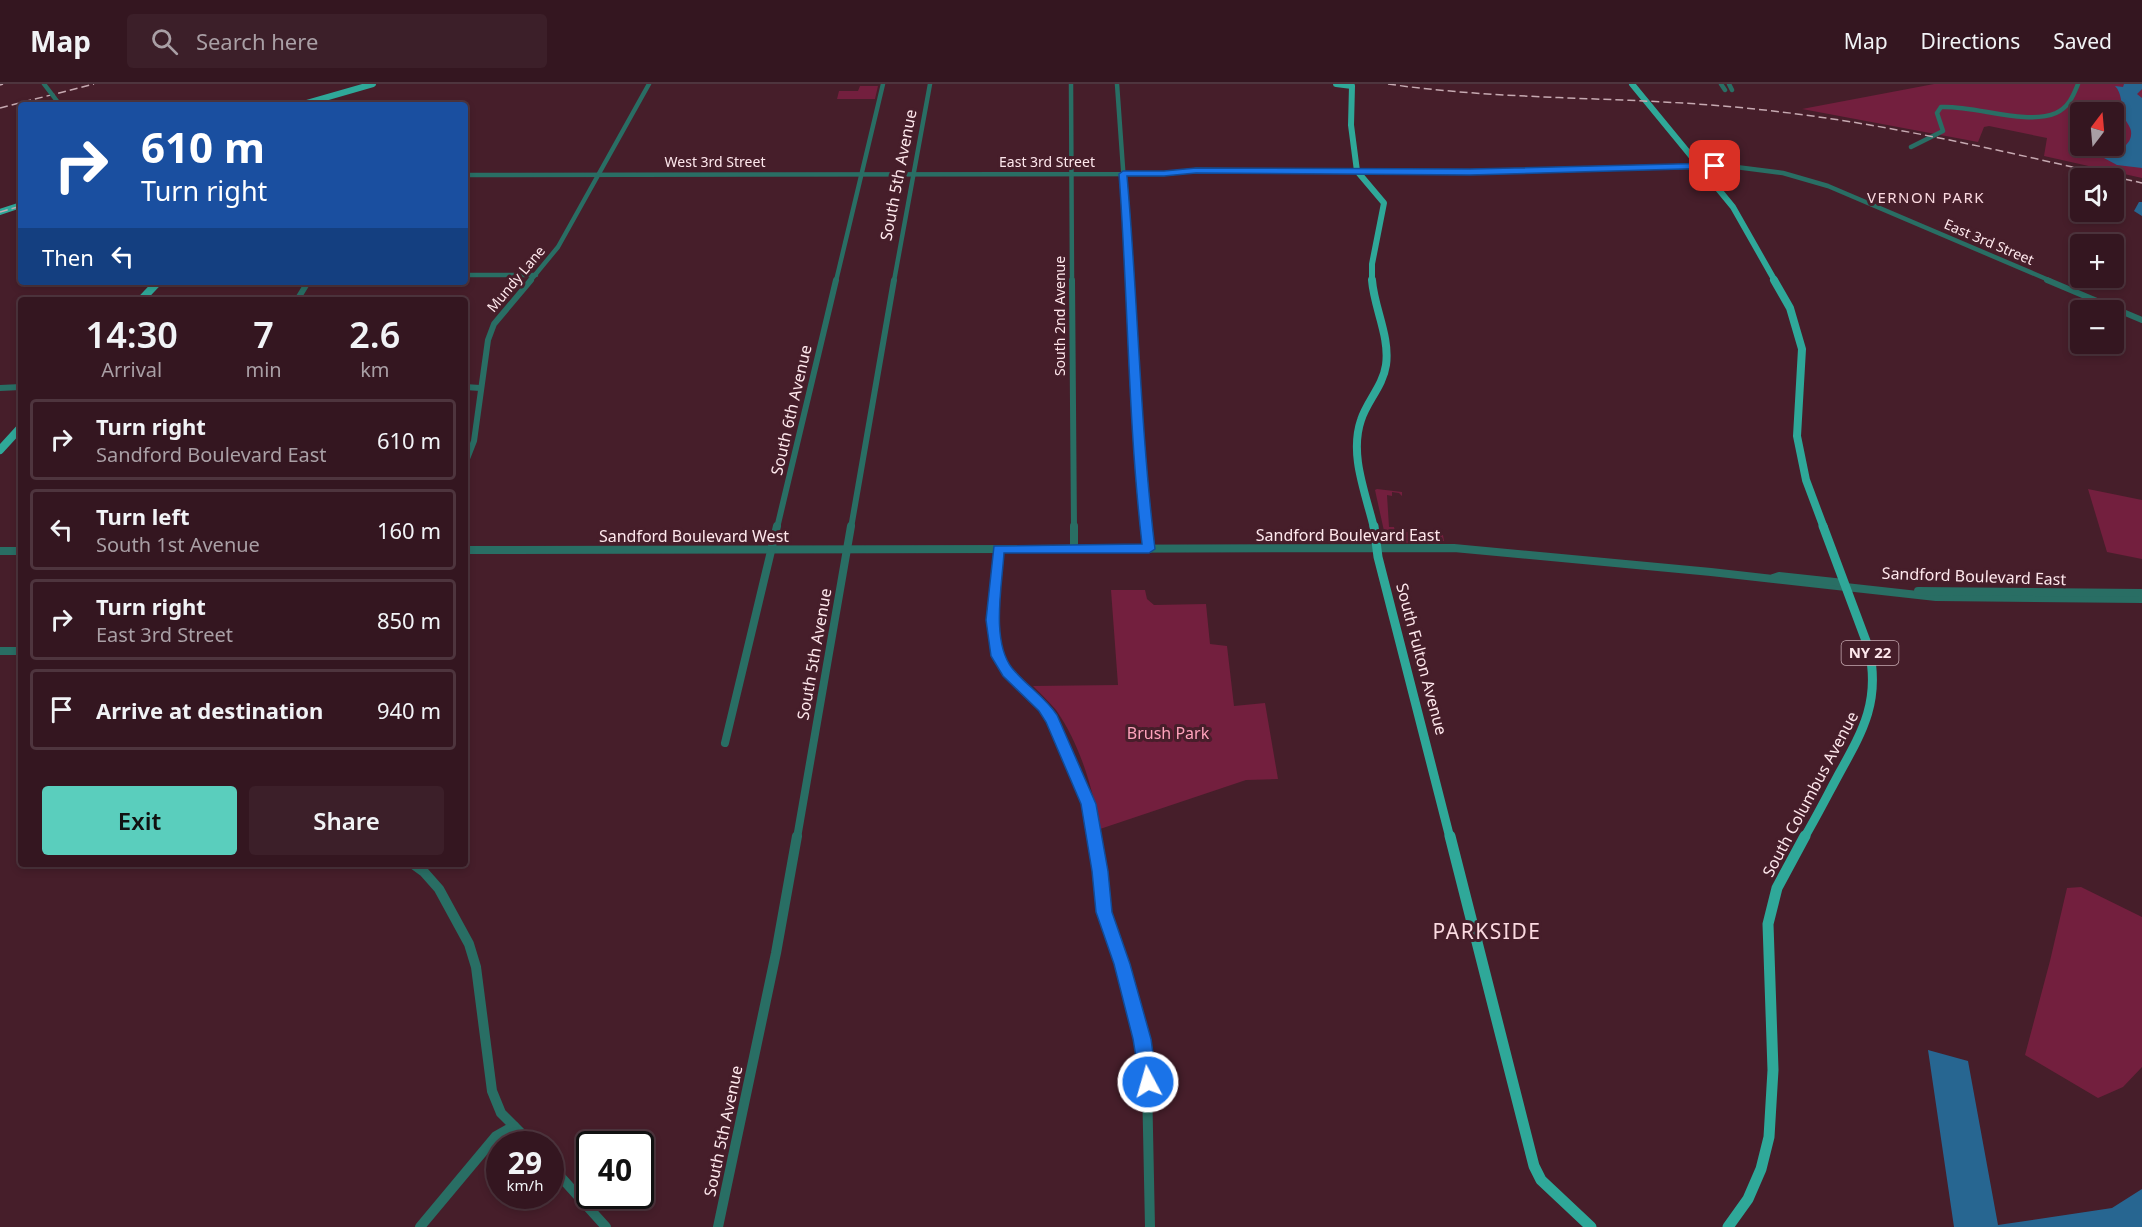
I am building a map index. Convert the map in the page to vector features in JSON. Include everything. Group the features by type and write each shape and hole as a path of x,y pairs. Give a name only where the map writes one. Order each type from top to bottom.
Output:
{"main road":[{"path":"310,102 374,84"},
{"path":"1336,84 1352,86 1351,125 1357,171"},
{"name":"South Columbus Avenue","path":"1632,84 1701,166 1740,218 1781,289 1794,318 1802,350 1797,417 1799,453 1806,480 1870,654 1875,682 1874,700 1865,729 1779,882 1769,912 1768,977 1772,1093 1770,1137 1760,1175 1748,1199 1728,1227"},
{"name":"South Fulton Avenue","path":"1357,171 1384,203 1372,282 1386,343 1386,367 1362,414 1357,437 1359,463 1384,581 1534,1166 1541,1179 1591,1227"},
{"path":"0,212 18,207"},
{"path":"144,297 155,285"},
{"path":"0,450 18,431"}],"street":[{"path":"44,84 58,102"},
{"name":"Mundy Lane","path":"468,456 474,441 488,340 494,324 552,256 649,84"},
{"name":"South 6th Avenue","path":"726,743 883,84"},
{"name":"South 5th Avenue","path":"718,1227 776,953 848,549 856,490 930,84"},
{"name":"South 2nd Avenue","path":"1071,84 1074,549"},
{"path":"1117,84 1131,274 1143,494 1149,549"},
{"path":"1721,84 1725,90"},
{"path":"1729,84 1732,90"},
{"path":"1911,147 1941,133 1943,127 1937,113 1943,107 1962,106 2010,115 2045,115 2066,108 2075,96 2078,84"},
{"name":"East 3rd Street","path":"965,174 1164,174 1196,170 1470,172 1701,166 1765,170 1828,186 2142,320"},
{"name":"West 3rd Street","path":"468,175 965,174"},
{"path":"468,275 536,275"},
{"path":"0,388 18,387"},
{"path":"468,387 480,388"},
{"name":"Sandford Boulevard East","path":"923,549 1454,548 1771,578 1781,582 1935,591 2142,593"},
{"name":"Sandford Boulevard West","path":"468,550 923,549"},
{"path":"998,549 992,620 998,656 1008,672 1044,707 1052,719 1081,784 1088,804 1100,871 1104,912 1122,964 1142,1039 1148,1082 1150,1227"},
{"path":"0,551 18,551"},
{"name":"Sandford Boulevard East","path":"1846,586 1936,597 2142,600"},
{"path":"0,651 18,651"},
{"path":"417,867 439,889 469,944 476,967 492,1091 501,1113 519,1131"},
{"path":"420,1227 496,1136 514,1126"},
{"path":"564,1180 606,1227"}],"green space":[{"path":"1934,84 2142,84 2142,178 2124,174 2124,168 2097,168 2044,156 2047,138 1989,126 1984,127 1978,142 1802,109"},
{"path":"860,86 878,86 875,99 837,99 839,91 858,91"},
{"path":"2088,489 2142,500 2142,559 2107,552"},
{"path":"1375,490 1402,492 1402,496 1392,492 1392,496 1387,495 1389,527 1394,527 1395,531 1443,535 1444,541 1410,542 1445,544 1389,542 1386,540"},
{"name":"Brush Park","path":"1111,590 1145,590 1147,599 1154,605 1206,604 1210,644 1227,646 1234,706 1265,703 1278,779 1246,780 1100,829 1094,798 1072,737 1056,710 1033,686 1118,685"},
{"path":"2081,887 2142,917 2142,1067 2123,1087 2098,1098 2025,1055 2067,888"}],"water":[{"path":"2124,84 2142,84 2142,89 2137,94 2142,98 2142,168 2117,165 2104,158 2105,156 2124,156 2124,147 2131,136 2124,116 2124,102 2121,102 2115,86 2123,87"},
{"path":"1928,1050 1968,1061 1998,1225 2112,1208 2142,1189 2142,1227 1954,1227"}],"waterway":[{"path":"2142,204 2138,211 2142,214"}],"railway":[{"path":"24,102 94,84"},
{"path":"1388,84 1522,96 1700,104 1795,114 1945,139 2142,183"},
{"path":"0,108 18,103"},
{"path":"0,212 18,207"}],"district":[{"name":"VERNON PARK","path":"1926,198"},
{"name":"PARKSIDE","path":"1487,932"}],"route":[{"path":"1148,1082 1142,1039 1122,964 1109,932 1104,912 1100,871 1088,804 1052,719 1044,707 1008,672 998,656 992,620 998,549 1149,549 1143,494 1123,174 1164,174 1196,170 1470,172 1715,166"}]}
